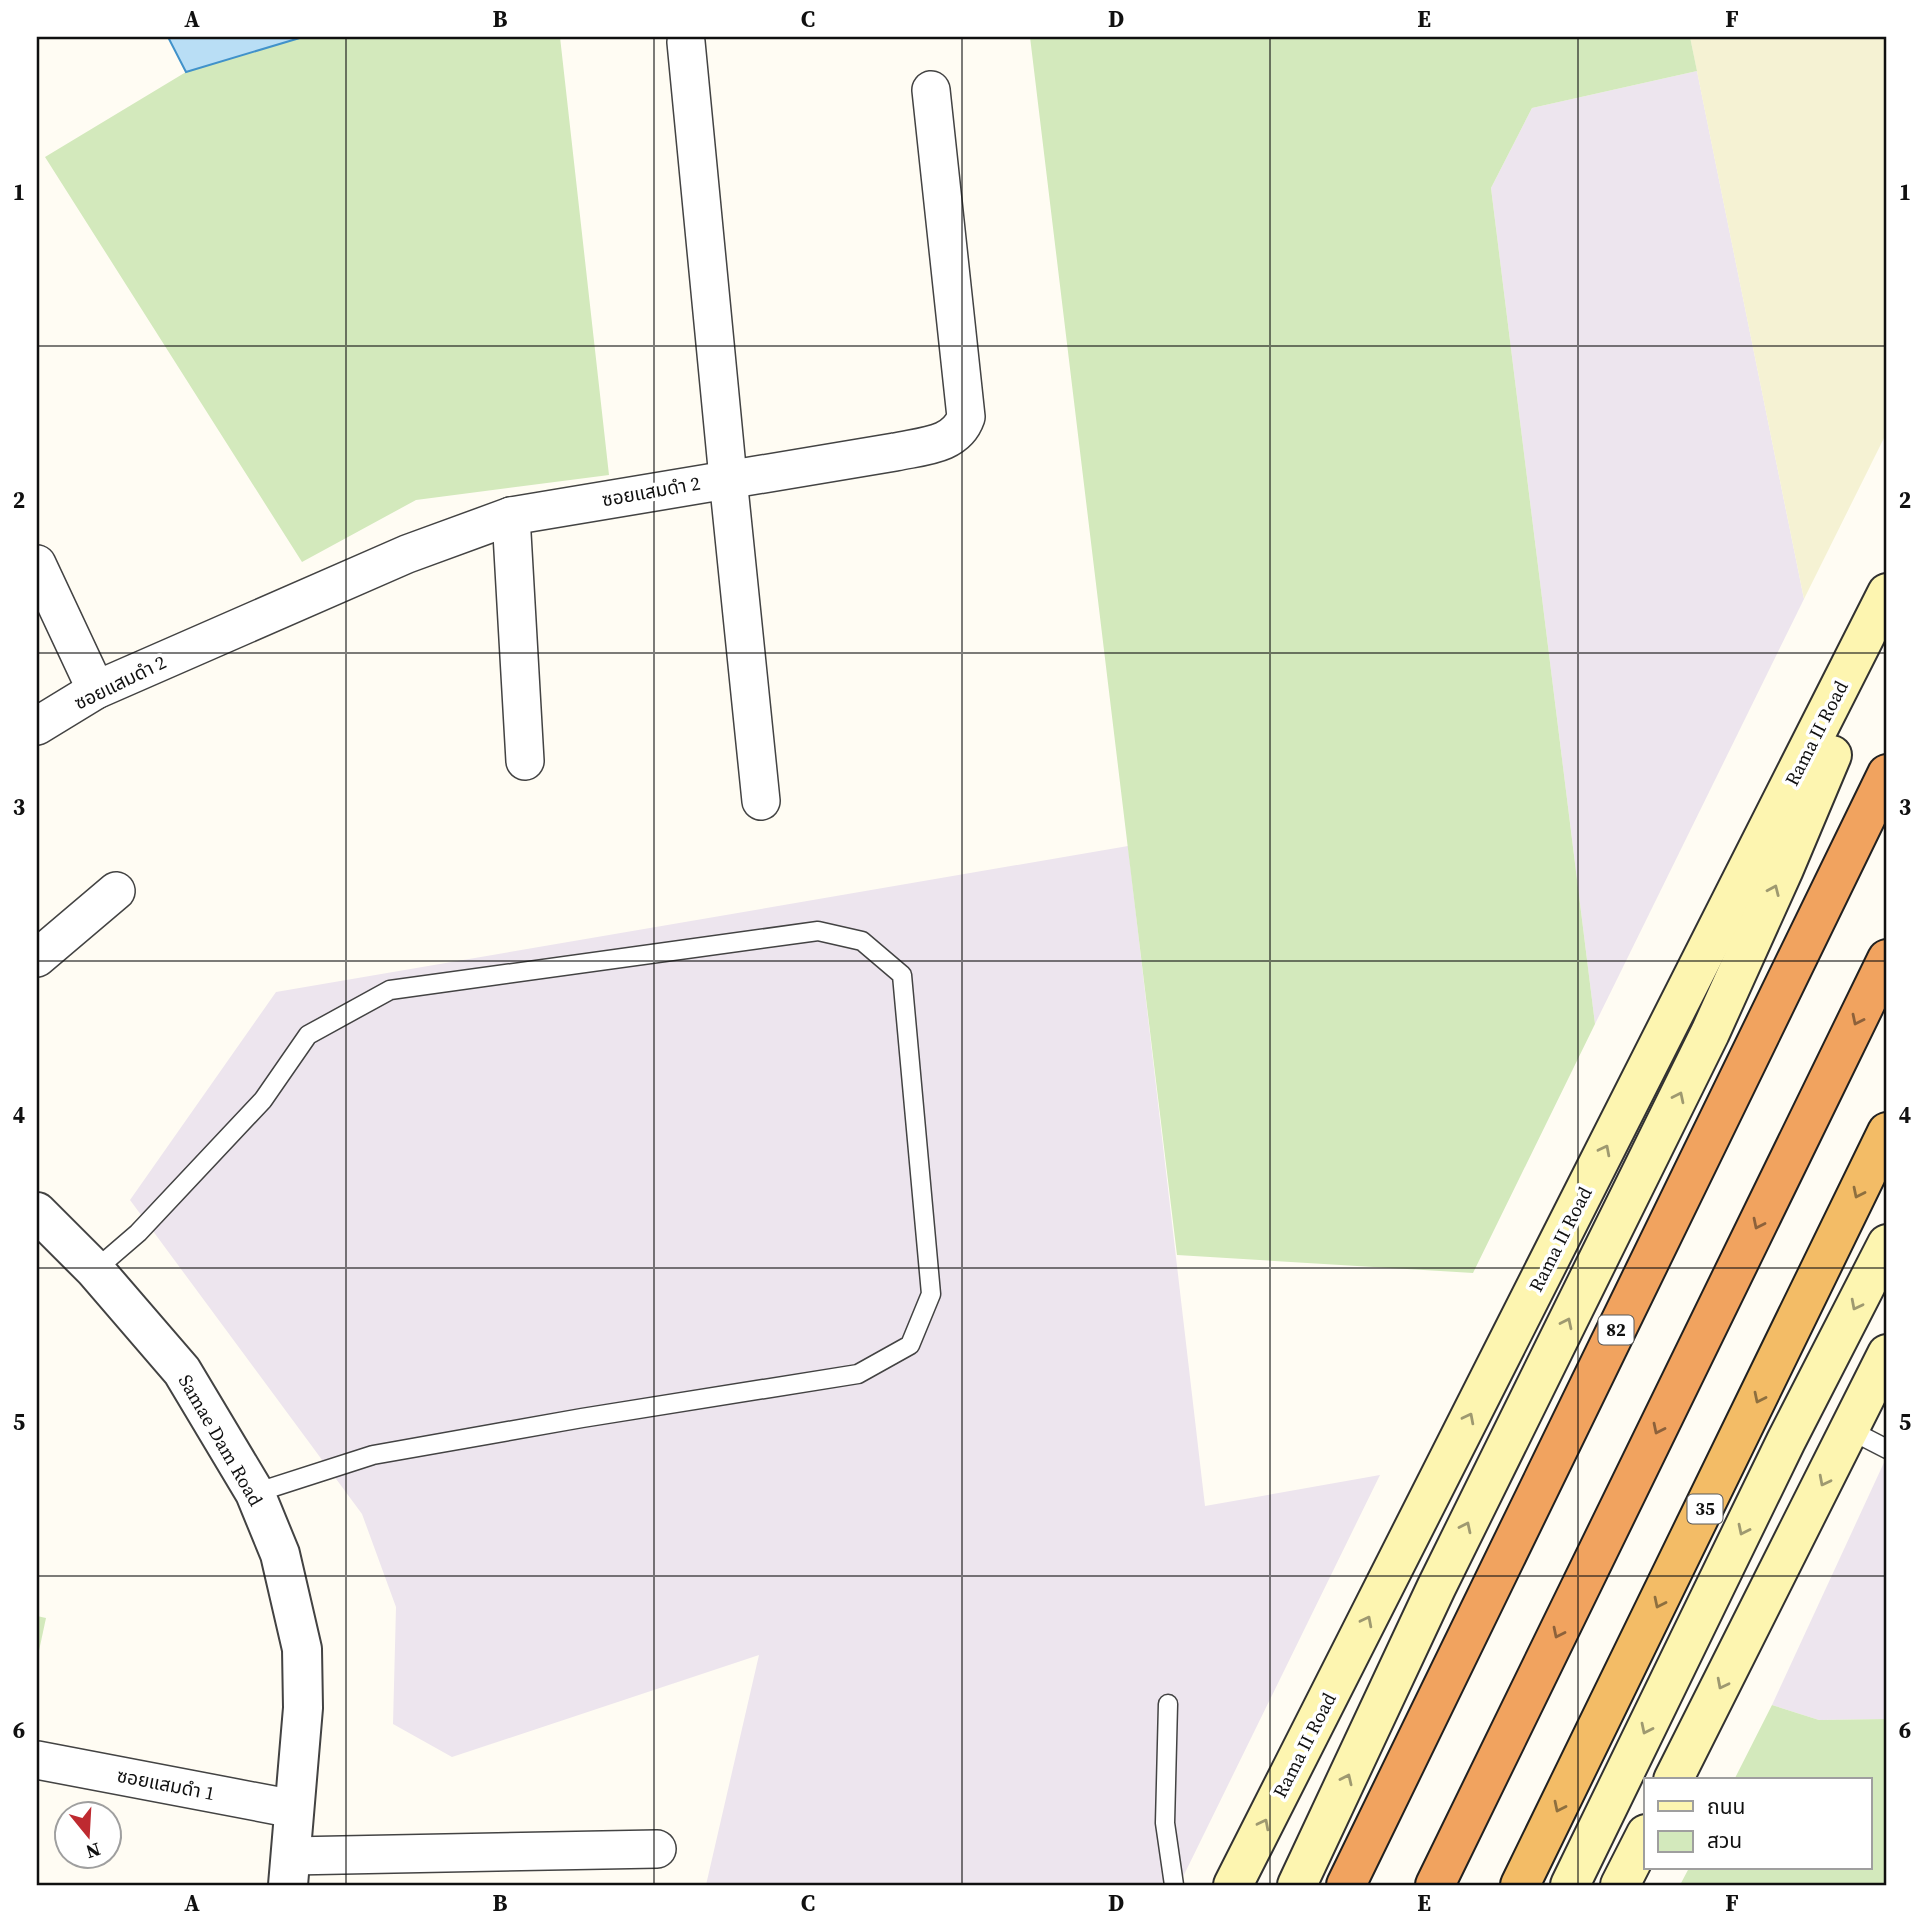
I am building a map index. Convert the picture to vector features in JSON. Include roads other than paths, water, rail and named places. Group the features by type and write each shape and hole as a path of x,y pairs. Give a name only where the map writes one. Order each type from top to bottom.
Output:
{"highway":[{"name":"82","path":"1346,1885 1887,774"},
{"path":"1362,1885 1887,802"},
{"path":"1435,1885 1887,959"},
{"name":"35","path":"1520,1885 1887,1132"}],"main road":[{"name":"Rama II Road","path":"1233,1885 1887,593"},
{"path":"1297,1885 1436,1588 1716,1020 1836,745 1887,602"},
{"path":"1570,1885 1887,1244"},
{"path":"1674,1778 1887,1354"},
{"path":"1620,1885 1644,1838"}],"street":[{"path":"686,42 761,802"},
{"name":"ซอยแสมดำ 2","path":"37,726 96,690 407,554 511,516 895,452 948,440 962,430 966,417 931,90"},
{"path":"511,516 525,761"},
{"path":"37,564 96,690"},
{"path":"37,958 116,891"},
{"name":"Samae Dam Road","path":"37,1212 95,1270 182,1371 255,1493 280,1554 302,1649 303,1708 289,1871"},
{"name":"ซอยแสมดำ 1","path":"37,1760 295,1809"},
{"path":"289,1871 657,1849"}],"lane":[{"path":"95,1270 138,1233 263,1100 308,1035 390,990 818,932 862,941 902,975 931,1294 910,1345 859,1374 582,1418 373,1455 255,1493"},
{"path":"1850,1430 1887,1449"},
{"path":"1168,1704 1166,1823 1174,1885"}],"water":[{"path":"168,37 303,37 186,72"}]}
